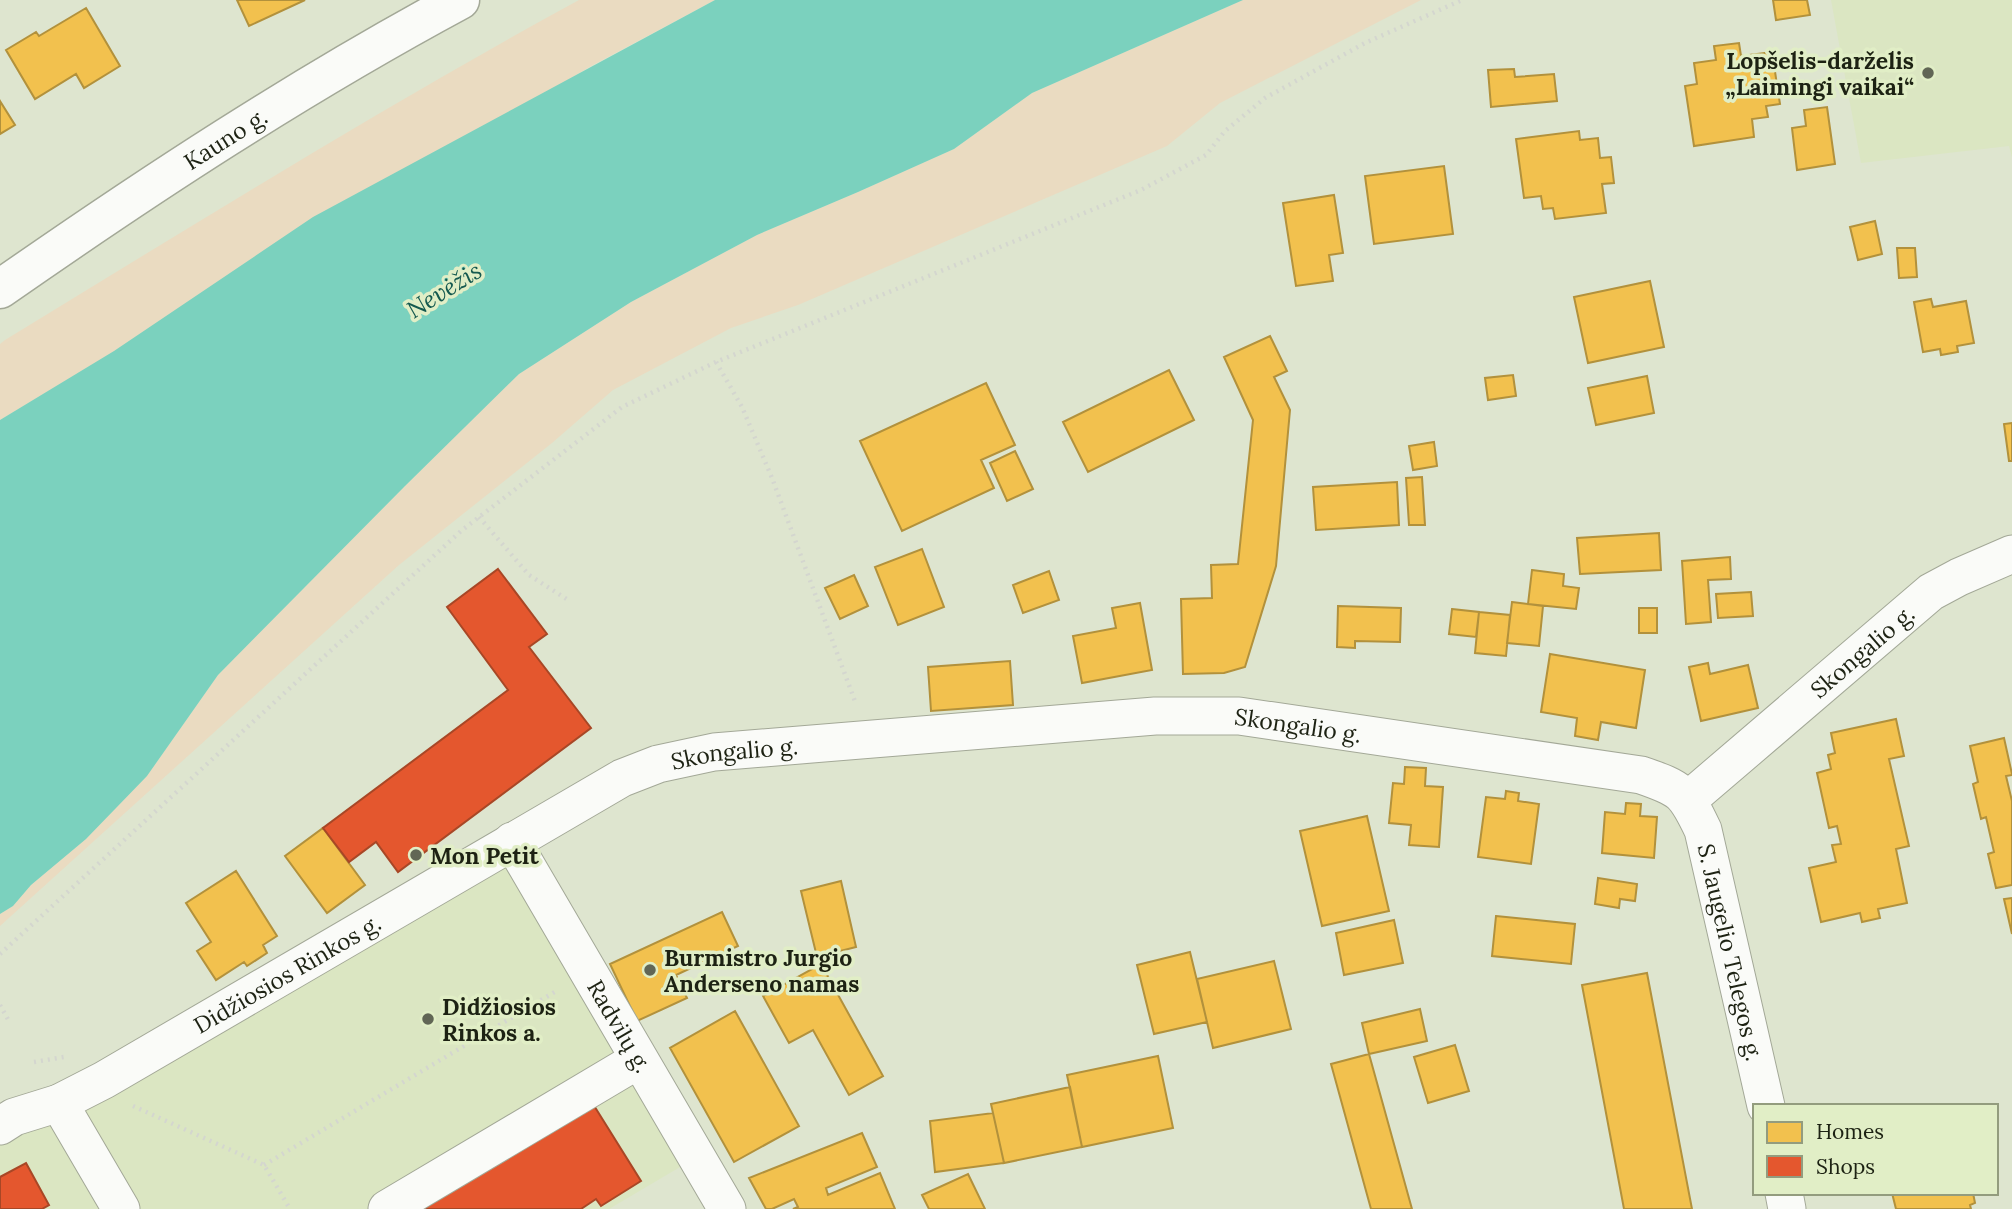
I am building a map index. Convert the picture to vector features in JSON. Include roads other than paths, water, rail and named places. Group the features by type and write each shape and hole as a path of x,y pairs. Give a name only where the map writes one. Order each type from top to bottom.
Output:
{"main road":[{"name":"Kauno g.","path":"0,289 118,206 279,104 460,0"}],"street":[{"name":"Skongalio g.","path":"512,841 622,778 658,764 714,752 1155,716 1239,716 1641,775 1670,785 1688,800 1931,592 2012,554"},
{"name":"S. Jaugelio Telegos g.","path":"1688,800 1703,830 1766,1104"},
{"name":"Radvilų g.","path":"512,841 727,1209"},
{"name":"Didžiosios Rinkos g.","path":"0,1126 14,1117 59,1103 104,1080 512,841"},
{"path":"387,1209 638,1060"},
{"path":"59,1103 121,1209"}],"water":[{"name":"Nevėžis","path":"715,0 1243,0 1032,93 954,149 757,235 631,302 519,374 218,675 147,776 86,839 31,885 13,906 0,914 0,420 114,351 313,217"}],"place":[{"name":"Lopšelis-darželis „Laimingi vaikai“","path":"1928,73"},
{"name":"Mon Petit","path":"416,855"},
{"name":"Burmistro Jurgio Anderseno namas","path":"650,970"},
{"name":"Didžiosios Rinkos a.","path":"428,1019"}]}
